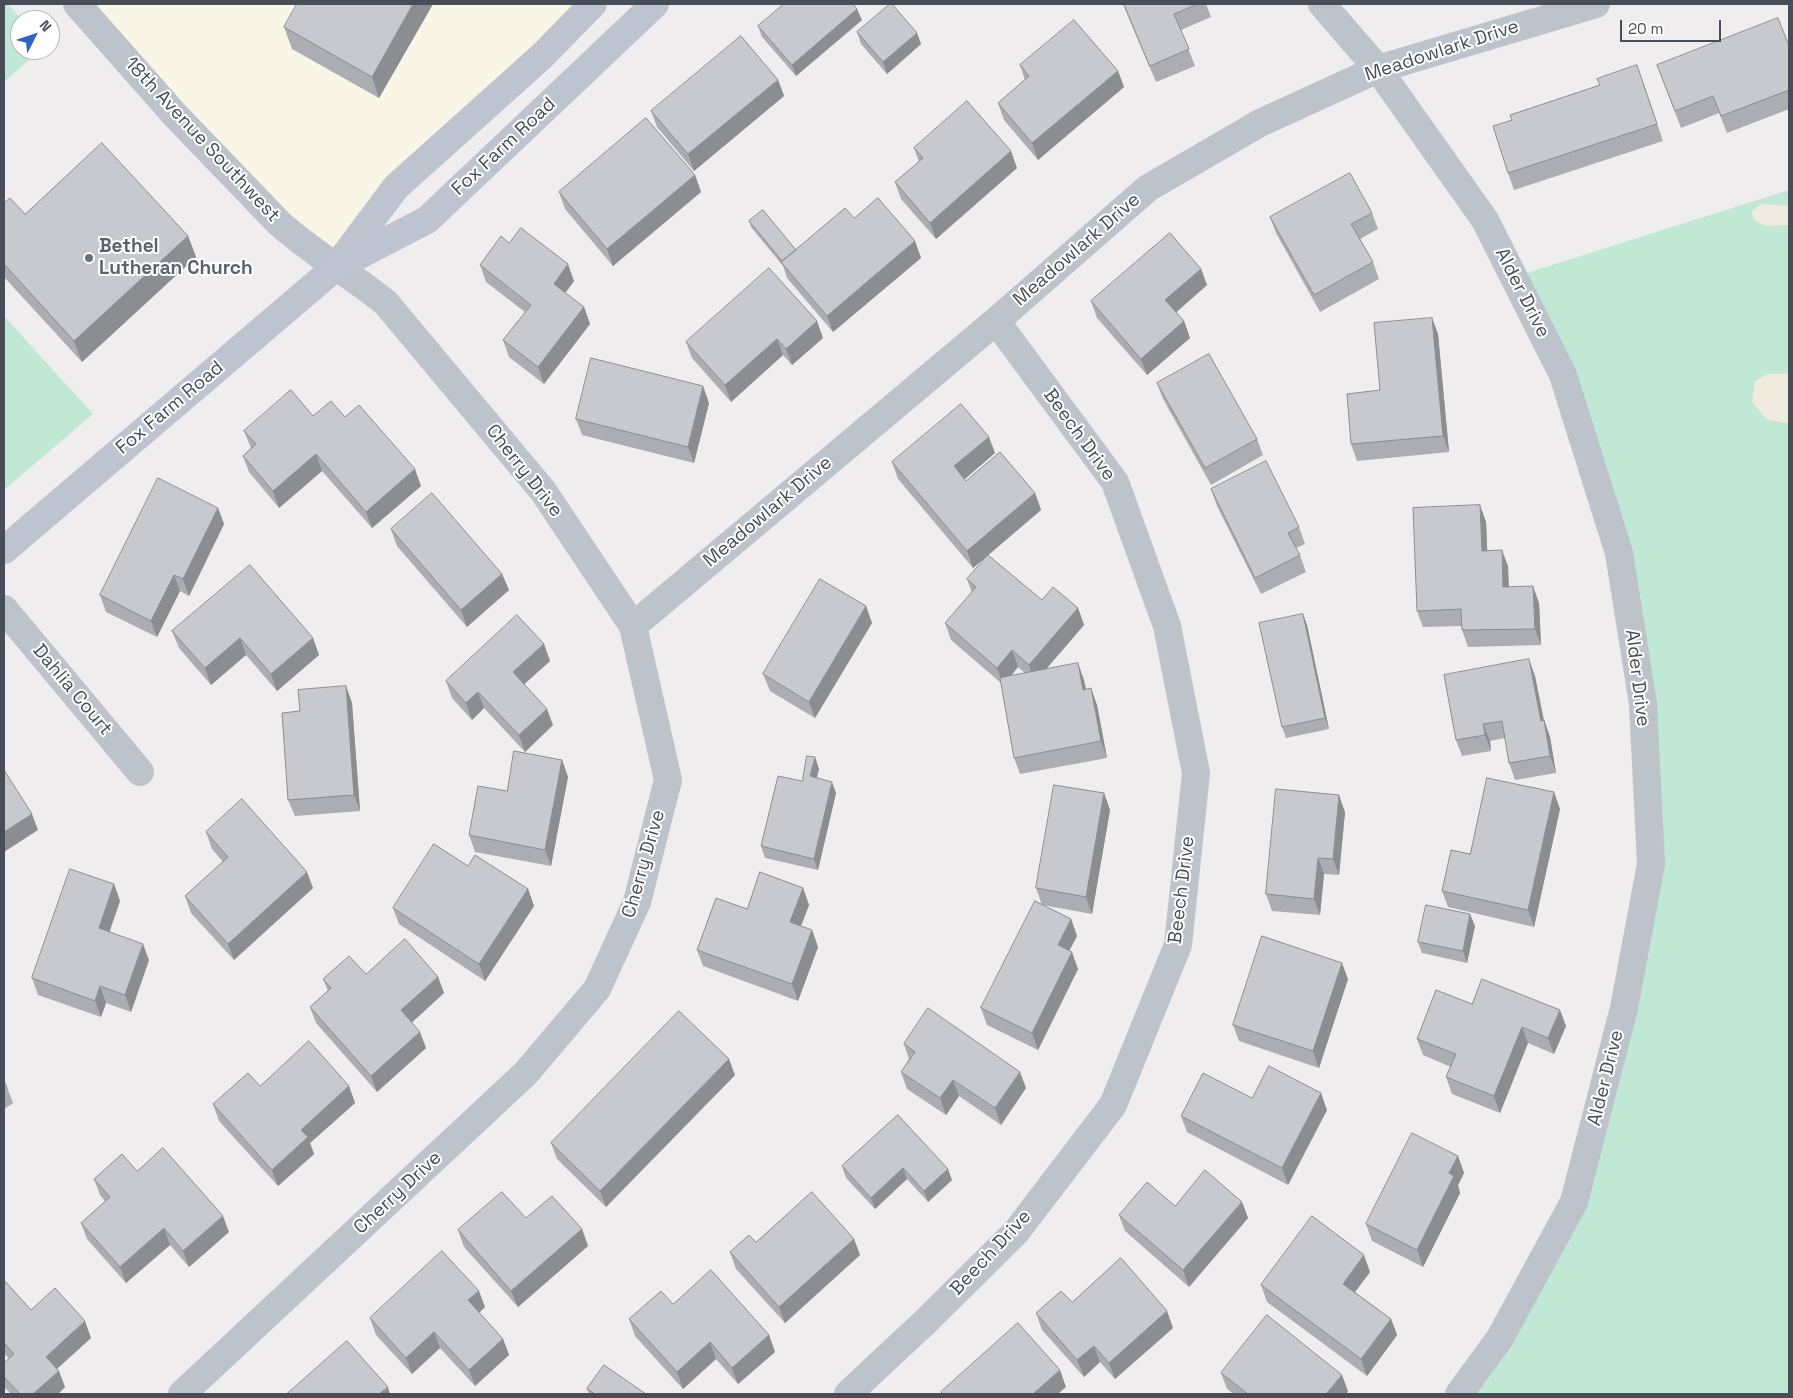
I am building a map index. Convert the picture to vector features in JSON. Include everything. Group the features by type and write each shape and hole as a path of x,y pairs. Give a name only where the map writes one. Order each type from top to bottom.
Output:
{"street":[{"name":"18th Avenue Southwest","path":"77,4 175,115 279,223 336,267"},
{"name":"Fox Farm Road","path":"4,550 336,267 396,187 542,56 593,4"},
{"name":"Fox Farm Road","path":"336,267 427,220 655,4"},
{"name":"Alder Drive","path":"1322,4 1378,68 1484,220 1563,375 1619,553 1643,704 1651,864 1624,1008 1574,1202 1500,1338 1459,1394"},
{"name":"Meadowlark Drive","path":"633,626 996,321 1148,188 1260,123 1378,68 1596,4"},
{"name":"Cherry Drive","path":"182,1394 526,1073 597,989 637,902 668,780 633,626 543,490 386,303 336,267"},
{"name":"Beech Drive","path":"848,1394 925,1322 1016,1232 1112,1105 1178,945 1196,773 1167,626 1115,482 996,321"},
{"name":"Dahlia Court","path":"4,609 140,772"}],"shaded area":[{"path":"76,4 593,4 336,267"}],"green space":[{"path":"4,4 8,4 13,10 10,10 10,60 29,60 4,82"},
{"path":"1789,190 1789,1394 1459,1394 1574,1202 1651,864 1619,553 1514,277"},
{"path":"4,316 93,414 4,490"}],"sand":[{"path":"1761,204 1789,206 1789,225 1765,226 1754,220 1752,212"},
{"path":"1768,374 1789,374 1789,421 1787,423 1767,420 1752,402 1755,381"}],"building":[{"path":"297,4 413,4 372,77 284,27"},
{"path":"784,4 853,4 857,9 792,65 758,26"},
{"path":"890,4 917,33 883,62 857,32"},
{"path":"1124,4 1198,4 1174,14 1189,49 1150,66"},
{"path":"1778,18 1789,46 1789,90 1721,116 1713,96 1675,111 1657,65"},
{"path":"1074,20 1118,71 1032,143 998,103 1029,76 1020,65"},
{"path":"741,36 778,80 688,154 651,111"},
{"path":"1637,65 1657,124 1508,173 1493,126 1512,120 1510,115 1600,85 1597,79"},
{"path":"967,101 1011,151 930,223 895,182 923,158 914,148"},
{"path":"646,118 695,175 607,249 559,192"},
{"path":"102,143 188,236 74,341 4,264 4,203 10,198 25,214"},
{"path":"1350,173 1372,213 1351,224 1373,262 1314,295 1270,217"},
{"path":"878,198 915,241 827,316 781,262 845,208 854,218"},
{"path":"763,210 796,250 782,261 749,221"},
{"path":"521,228 568,264 554,284 584,307 538,367 503,340 531,305 480,265 501,236 509,243"},
{"path":"1170,233 1201,269 1165,300 1184,321 1141,359 1091,301"},
{"path":"769,268 817,321 786,349 777,339 725,385 686,342"},
{"path":"1432,318 1443,436 1351,444 1347,394 1380,390 1374,323"},
{"path":"1209,354 1257,439 1205,468 1157,383"},
{"path":"591,358 703,386 688,447 576,419"},
{"path":"291,390 313,416 331,401 345,417 359,405 415,469 366,512 316,454 273,491 243,456 256,444 244,431"},
{"path":"961,404 989,437 954,466 966,481 1000,452 1035,493 967,551 892,462"},
{"path":"1266,461 1299,527 1288,533 1300,555 1255,578 1211,489"},
{"path":"158,478 218,508 183,579 174,575 151,621 100,595"},
{"path":"432,493 502,574 461,610 391,529"},
{"path":"1480,505 1482,551 1502,550 1503,587 1533,586 1535,629 1462,630 1461,609 1417,611 1413,508"},
{"path":"988,555 1042,600 1053,587 1078,608 1029,665 1012,650 997,668 945,623 976,587 967,579"},
{"path":"250,565 313,638 271,674 240,638 205,668 172,631"},
{"path":"820,579 866,606 809,702 763,674"},
{"path":"1303,614 1325,718 1282,727 1259,623"},
{"path":"517,615 544,644 513,672 547,709 519,735 478,692 466,703 446,681"},
{"path":"1529,659 1541,721 1544,720 1550,756 1509,763 1502,721 1483,724 1485,735 1456,740 1444,675"},
{"path":"1078,663 1083,690 1091,688 1101,741 1014,758 1000,678"},
{"path":"346,686 354,795 288,800 282,713 300,711 298,690"},
{"path":"514,751 562,760 545,850 469,835 478,786 507,791"},
{"path":"807,756 815,757 810,776 832,782 814,859 761,846 778,776 802,781"},
{"path":"4,770 32,814 4,832"},
{"path":"1487,778 1554,792 1528,910 1442,891 1451,850 1470,854"},
{"path":"1054,785 1104,793 1086,897 1036,888"},
{"path":"1276,789 1339,795 1333,859 1318,858 1314,899 1266,894"},
{"path":"242,799 307,872 228,944 185,896 228,857 206,832"},
{"path":"434,844 468,866 475,855 528,889 479,964 393,908"},
{"path":"70,869 114,884 99,928 143,944 125,995 100,986 95,1001 32,978"},
{"path":"760,872 803,888 790,922 812,930 792,984 697,950 716,898 747,909"},
{"path":"1035,901 1071,919 1058,945 1072,952 1032,1033 981,1008"},
{"path":"1426,905 1470,914 1463,951 1418,942"},
{"path":"1262,936 1342,963 1313,1051 1233,1025"},
{"path":"405,939 438,977 401,1010 420,1032 371,1076 310,1007 331,988 323,979 349,956 366,974"},
{"path":"1482,979 1560,1010 1548,1038 1522,1027 1494,1096 1446,1077 1456,1054 1417,1039 1436,990 1472,1004"},
{"path":"928,1008 1020,1072 995,1108 953,1080 940,1098 901,1072 915,1052 904,1044"},
{"path":"679,1011 729,1059 600,1191 551,1143"},
{"path":"309,1041 349,1086 301,1130 308,1137 272,1170 213,1104 248,1073 260,1086"},
{"path":"1269,1066 1321,1093 1282,1168 1181,1116 1203,1073 1252,1098"},
{"path":"898,1115 948,1169 924,1191 903,1168 871,1198 842,1166"},
{"path":"1412,1133 1458,1156 1449,1173 1454,1176 1417,1250 1366,1224"},
{"path":"163,1148 223,1216 183,1251 164,1228 120,1267 81,1223 110,1197 94,1179 122,1154 137,1171"},
{"path":"1205,1170 1242,1202 1183,1270 1119,1215 1147,1182 1175,1206"},
{"path":"502,1192 526,1218 552,1196 582,1229 511,1291 458,1230"},
{"path":"812,1192 854,1239 779,1307 730,1252 749,1235 756,1242"},
{"path":"1312,1216 1364,1255 1343,1284 1391,1319 1361,1359 1261,1285"},
{"path":"442,1251 479,1291 468,1300 503,1339 469,1370 434,1332 406,1358 370,1318"},
{"path":"1121,1258 1167,1311 1109,1363 1094,1346 1077,1360 1036,1313 1061,1291 1072,1302"},
{"path":"711,1270 769,1335 732,1368 710,1342 677,1372 629,1319 661,1291 673,1304"},
{"path":"4,1280 31,1310 55,1288 85,1321 46,1357 59,1371 33,1394 20,1394 4,1377 4,1363 14,1354 4,1343"},
{"path":"1267,1315 1342,1375 1326,1394 1248,1394 1221,1373"},
{"path":"1018,1323 1060,1370 1033,1394 943,1394 941,1392"},
{"path":"347,1341 388,1387 379,1394 287,1394"},
{"path":"604,1365 646,1394 595,1394 587,1389"}],"place":[{"name":"Bethel Lutheran Church","path":"89,258"}]}
